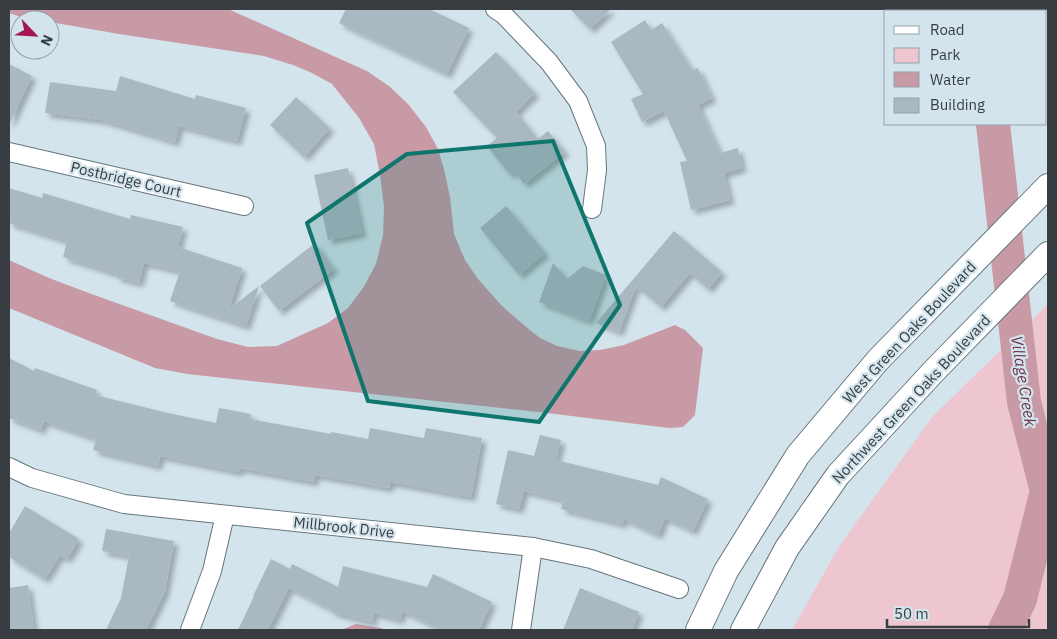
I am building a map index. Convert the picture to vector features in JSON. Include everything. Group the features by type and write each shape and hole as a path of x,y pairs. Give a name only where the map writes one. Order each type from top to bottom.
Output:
{"main road":[{"name":"West Green Oaks Boulevard","path":"698,630 726,571 798,455 878,360 1048,186"},
{"name":"Northwest Green Oaks Boulevard","path":"743,630 787,548 838,475 933,372 1048,254"}],"street":[{"path":"495,9 504,15 549,62 578,101 596,146 597,170 592,209"},
{"name":"Postbridge Court","path":"9,152 244,206"},
{"name":"Millbrook Drive","path":"9,467 32,478 124,504 533,547 591,559 679,589"},
{"path":"190,630 212,571 225,515"},
{"path":"521,630 533,547"}],"highlighted area":[{"path":"553,141 620,305 539,422 368,401 307,223 407,154"}],"green space":[{"path":"1048,304 1048,630 792,630 840,545 933,416"}],"water":[{"path":"9,9 228,9 367,71 389,86 408,104 426,127 438,149 444,169 450,197 454,234 465,260 478,279 501,305 540,338 557,346 580,351 600,350 624,345 675,325 685,330 703,348 695,415 683,427 669,428 187,374 155,368 9,308 9,260 49,278 217,339 248,347 277,346 328,323 348,308 363,288 376,264 383,235 384,207 374,144 359,118 332,84 310,72 264,56 60,24 60,10 10,10 9,13"},
{"path":"356,624 381,628 386,630 341,630"}],"building":[{"path":"346,9 429,9 469,28 447,74 339,23"},
{"path":"570,9 611,9 590,29"},
{"path":"645,20 651,30 662,23 692,70 698,68 712,98 698,105 720,153 738,148 742,168 724,173 730,200 691,210 680,162 687,161 664,111 642,122 631,99 643,94 611,42"},
{"path":"496,52 535,93 516,112 538,139 548,131 565,152 524,184 514,171 510,175 487,146 497,138 453,92"},
{"path":"9,64 32,76 9,125"},
{"path":"120,76 195,99 196,95 246,108 237,141 179,126 175,142 102,120 45,113 50,82 116,91"},
{"path":"296,97 330,128 304,157 270,125"},
{"path":"348,168 362,233 328,240 314,175"},
{"path":"9,188 42,198 43,193 130,219 131,215 183,227 178,247 242,268 229,309 259,286 246,326 170,301 180,271 144,263 139,283 116,277 117,274 63,257 67,241 9,223"},
{"path":"506,206 545,253 519,275 480,228"},
{"path":"674,231 722,272 708,289 690,273 661,307 636,286 619,332 596,323"},
{"path":"315,243 334,269 279,311 260,286"},
{"path":"553,263 567,279 583,266 606,275 589,321 539,302"},
{"path":"9,358 34,371 35,368 97,390 95,395 216,423 219,408 251,414 250,419 368,439 370,428 424,438 426,428 482,438 471,497 390,482 389,488 315,475 314,482 240,468 239,472 160,456 158,466 93,450 96,439 44,421 41,430 9,418"},
{"path":"540,435 561,440 556,460 658,485 661,477 708,499 693,531 665,518 658,535 624,519 622,524 561,509 563,500 524,491 519,509 496,504 508,450 534,456"},
{"path":"25,506 79,539 67,559 60,555 45,579 9,557 9,533"},
{"path":"106,529 174,541 165,591 146,630 106,630 121,598 129,556 102,551"},
{"path":"271,559 290,569 292,564 338,587 343,566 427,587 433,574 492,602 479,630 443,630 402,611 400,620 374,613 372,622 331,612 332,610 289,588 268,630 238,630"},
{"path":"28,585 34,630 9,630 9,588"},
{"path":"580,588 639,612 632,630 563,630"}],"waterway":[{"name":"Village Creek","path":"993,125 1024,402 1047,491 1020,599 1005,630"}]}
